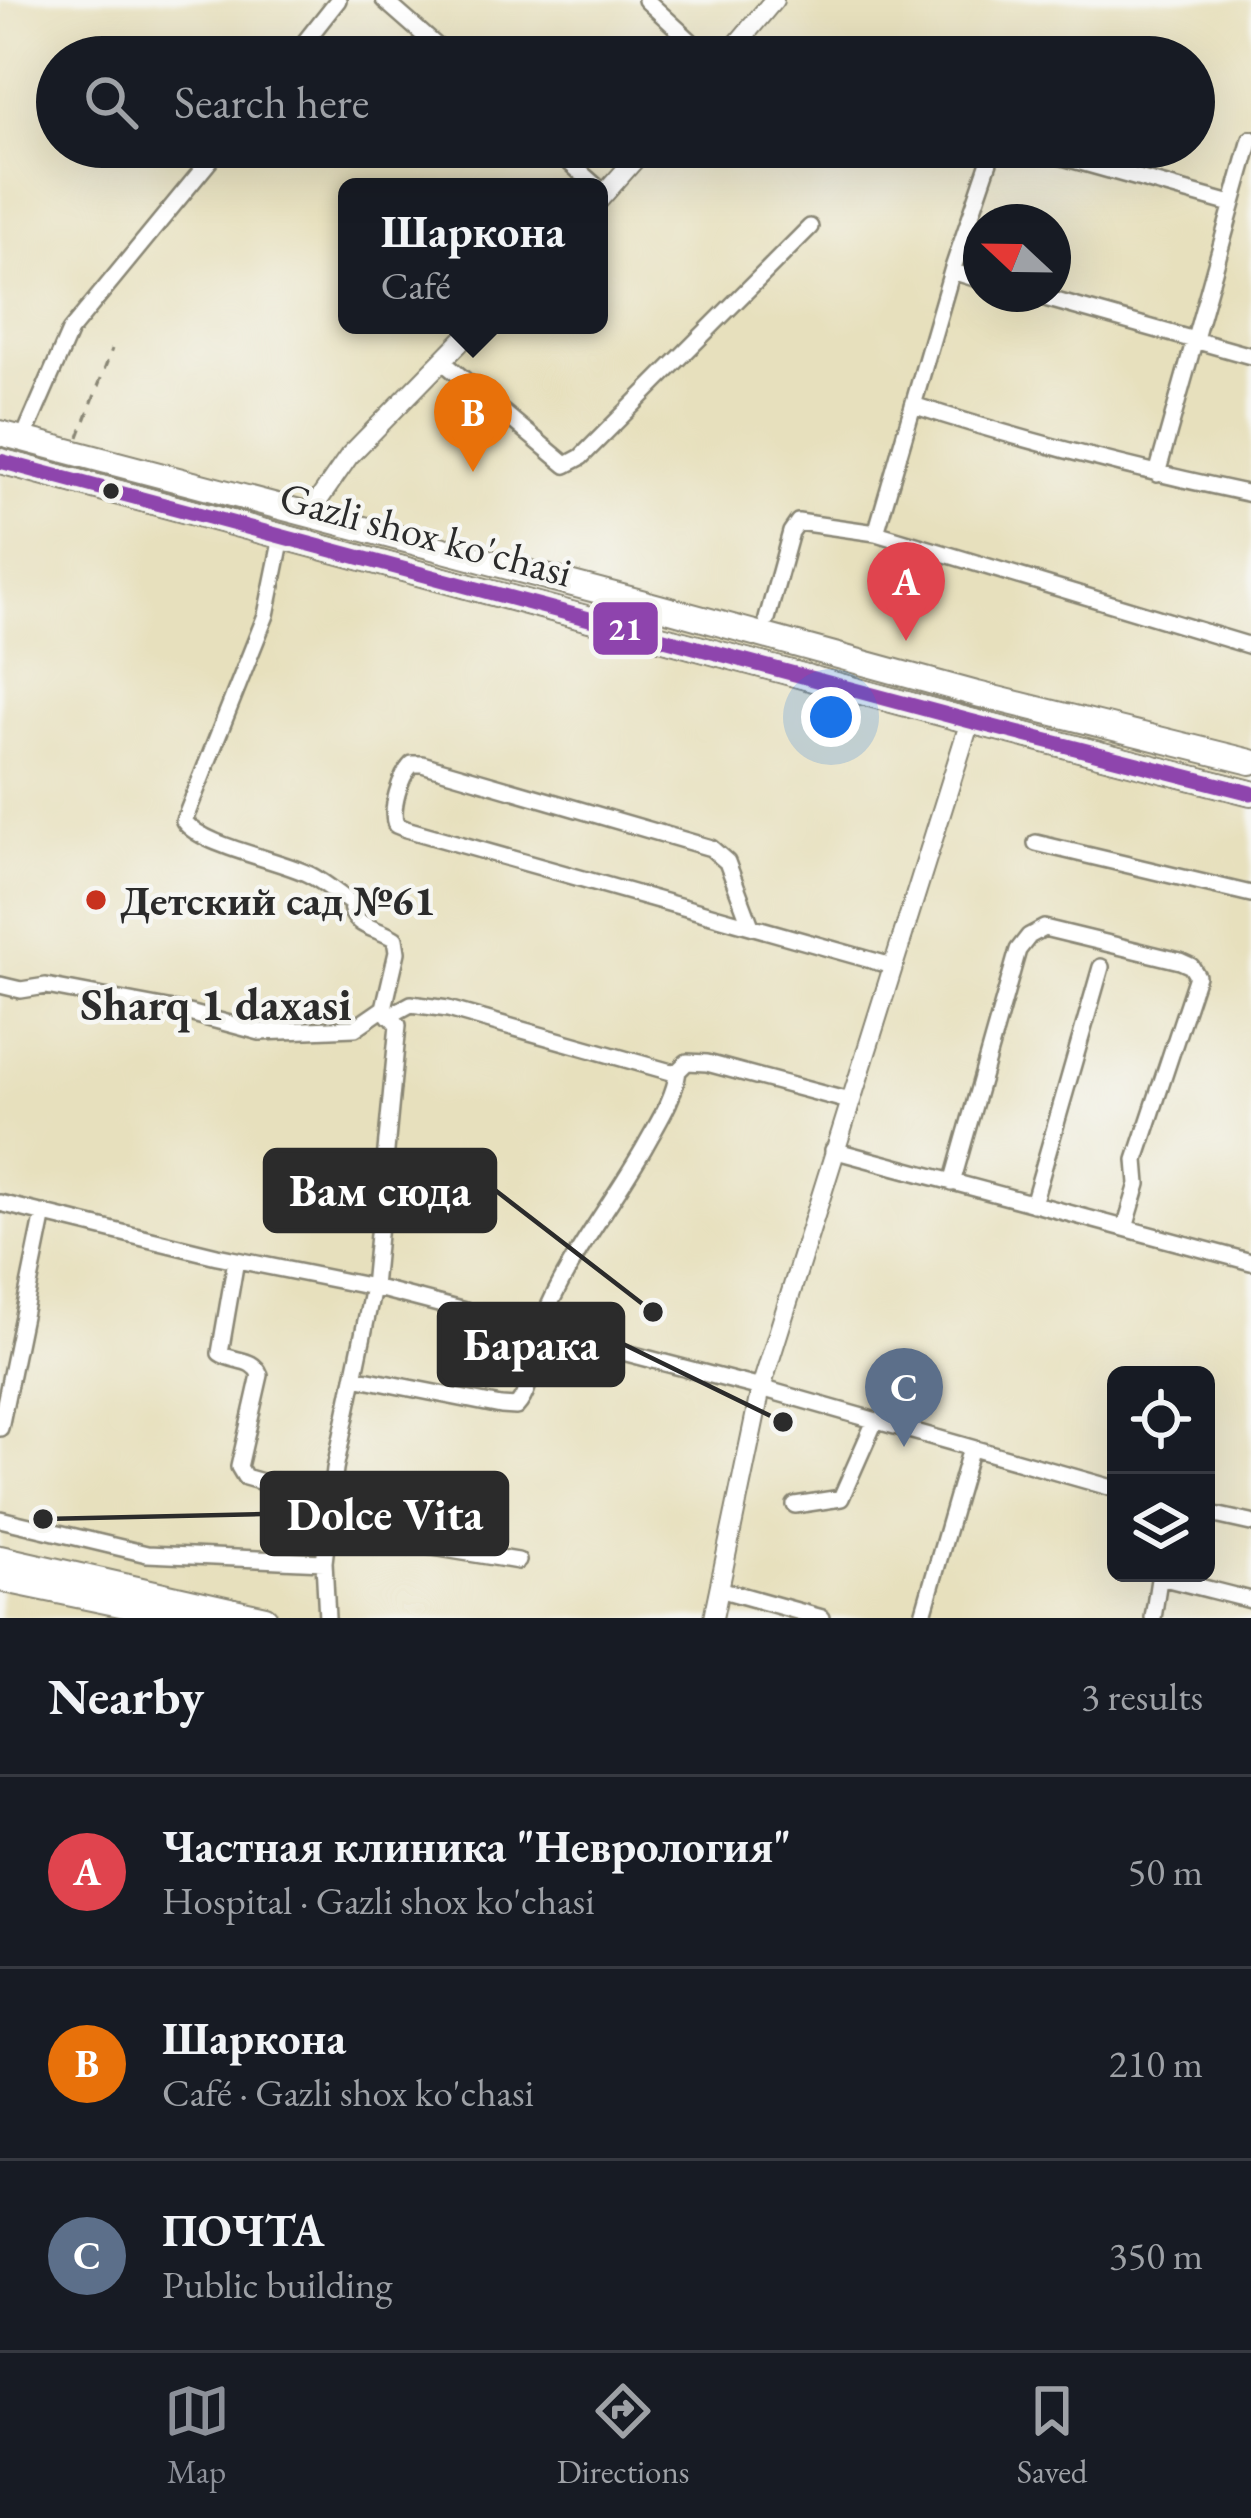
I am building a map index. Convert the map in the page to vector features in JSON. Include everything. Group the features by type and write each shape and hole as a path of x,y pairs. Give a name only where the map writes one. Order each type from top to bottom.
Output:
{"main road":[{"name":"Gazli shox ko'chasi","path":"11,436 977,694 1251,762"},
{"name":"Gazli shox ko'chasi","path":"0,461 1251,793"},
{"path":"0,1558 266,1618"},
{"path":"0,1580 188,1618"}],"street":[{"path":"309,36 338,0"},
{"path":"384,0 425,36"},
{"path":"646,0 685,36"},
{"path":"744,36 774,0"},
{"path":"1157,474 1251,139"},
{"path":"11,436 70,331 204,168"},
{"path":"876,533 987,168"},
{"path":"1102,168 1231,204"},
{"path":"442,361 566,466 581,458 810,227"},
{"path":"952,271 963,274"},
{"path":"1071,305 1251,356"},
{"path":"309,514 350,456 468,334"},
{"path":"913,406 1002,434 1251,494"},
{"path":"767,619 791,532 798,522 876,533 1251,646"},
{"path":"282,537 266,615 184,821 187,827 220,842 310,875 351,903 358,923 395,939 386,1012"},
{"path":"713,1618 761,1388 970,721"},
{"path":"751,926 727,862 711,848 422,764 412,764 405,771 392,817 396,825 751,926 892,966"},
{"path":"1036,843 1251,895"},
{"path":"952,1183 1018,950 1029,936 1044,928 1180,961 1191,966 1196,976 1136,1160 1138,1184 1125,1228"},
{"path":"1034,1204 1101,967"},
{"path":"0,985 21,990 46,986 189,1012 260,1032 355,1028 411,1004 448,1009 671,1072 687,1062 707,1063 849,1100"},
{"path":"327,1618 324,1562 335,1469 373,1287 398,1025 386,1012"},
{"path":"354,1377 516,1407 524,1398 538,1330 574,1259 675,1093 678,1071"},
{"path":"833,1150 1251,1262"},
{"path":"0,1203 236,1260 373,1287 761,1388 1107,1487"},
{"path":"0,1428 44,1214"},
{"path":"236,1260 220,1353 250,1363 260,1375 238,1468 245,1477 332,1502"},
{"path":"796,1504 841,1498 875,1420"},
{"path":"922,1618 970,1448"},
{"path":"1215,1515 1251,1523"},
{"path":"0,1519 146,1554 324,1562"},
{"path":"329,1530 518,1561"},
{"path":"1153,1618 1159,1582"},
{"path":"1185,1582 1251,1600"},
{"path":"719,1589 822,1618"}],"path":[{"path":"79,438 112,350"}],"transit line":[{"name":"21","path":"0,461 1251,793"}],"place":[{"name":"Шаркона","path":"473,472"},
{"name":"Частная клиника \"Неврология\"","path":"906,641"},
{"name":"Детский сад №61","path":"96,900"},
{"name":"Вам сюда","path":"653,1312"},
{"name":"Барака","path":"783,1422"},
{"name":"ПОЧТА","path":"904,1447"},
{"name":"Dolce Vita","path":"43,1519"}],"district":[{"name":"Sharq 1 daxasi","path":"216,1004"}]}
